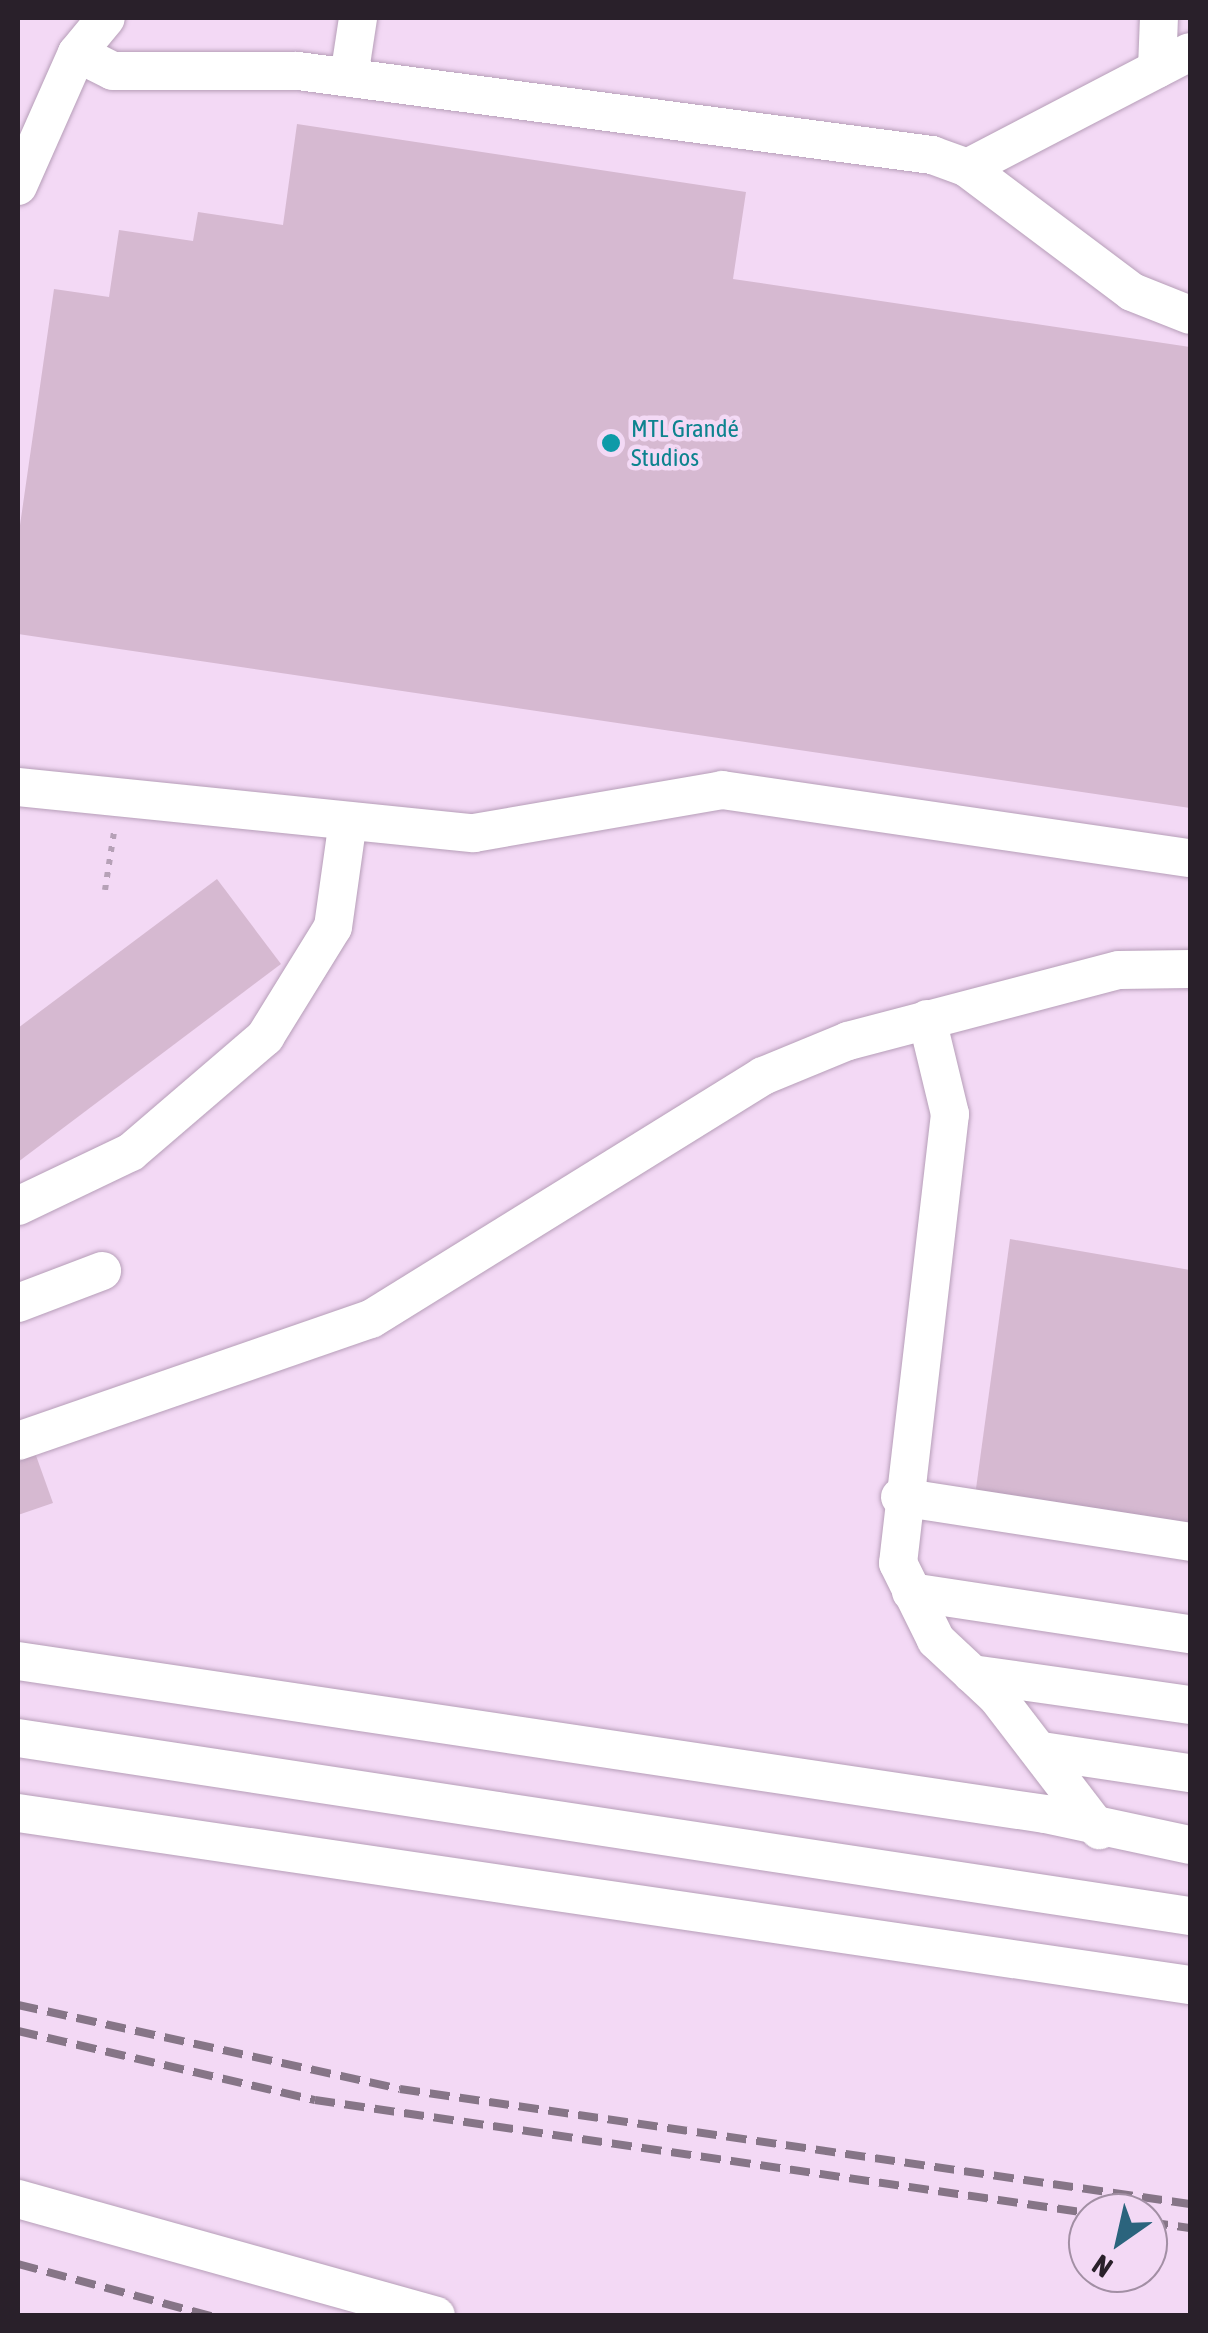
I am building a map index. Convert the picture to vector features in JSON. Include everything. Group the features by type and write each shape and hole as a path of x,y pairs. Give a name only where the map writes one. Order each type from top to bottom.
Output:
{"lane":[{"path":"18,186 78,53 106,18"},
{"path":"349,78 358,18"},
{"path":"1156,69 1159,18"},
{"path":"967,168 1190,52"},
{"path":"78,53 135,73 349,78 828,138 967,168 1132,292 1190,316"},
{"path":"18,787 347,827 543,826 722,790 1190,858"},
{"path":"18,1206 147,1141 265,1037 333,927 347,827"},
{"path":"18,1441 370,1319 763,1076 927,1019 1118,970 1190,968"},
{"path":"927,1019 950,1114 896,1547 911,1592 936,1640 1042,1751 1099,1830"},
{"path":"18,1303 102,1271"},
{"path":"900,1497 1190,1542"},
{"path":"911,1592 1190,1634"},
{"path":"19,1667 1045,1814 1099,1830 1190,1846"},
{"path":"972,1674 1190,1705"},
{"path":"18,1738 1190,1916"},
{"path":"1042,1751 1190,1773"},
{"path":"18,1813 1190,1986"},
{"path":"18,2200 436,2316"}],"path":[{"path":"105,890 119,799"}],"building":[{"name":"MTL Grandé Studios","path":"297,124 746,192 733,279 1190,347 1190,808 18,634 18,539 54,289 109,297 119,230 193,241 198,212 283,225"},
{"path":"217,879 281,964 18,1162 18,1028"},
{"path":"1010,1239 1190,1270 1190,1525 975,1496"},
{"path":"34,1450 53,1503 18,1515 18,1456"}],"railway":[{"path":"18,2005 400,2089 1190,2204"},
{"path":"18,2031 315,2100 1068,2210"},
{"path":"1168,2225 1190,2228"},
{"path":"18,2264 211,2316"}],"place":[{"name":"MTL Grandé Studios","path":"611,443"}]}
